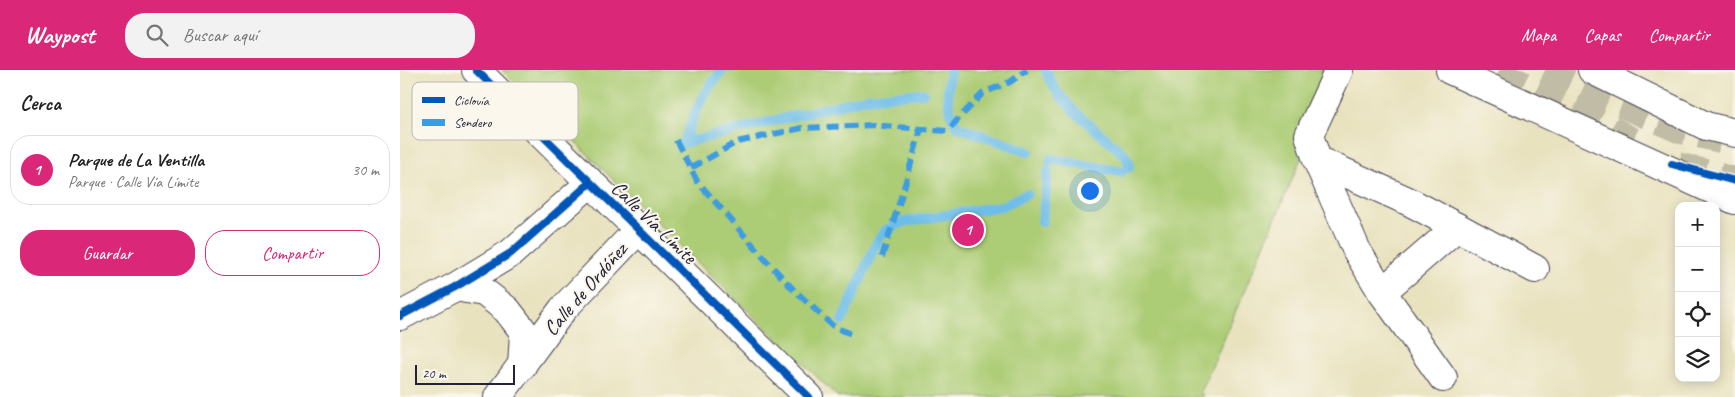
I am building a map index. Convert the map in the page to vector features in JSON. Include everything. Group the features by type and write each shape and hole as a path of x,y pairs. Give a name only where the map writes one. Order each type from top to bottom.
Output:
{"street":[{"name":"Calle Vía Límite","path":"476,70 488,82"},
{"path":"1339,70 1309,135 1317,160 1357,251 1382,292 1443,378"},
{"path":"1450,70 1735,200"},
{"path":"1592,70 1706,126 1735,133"},
{"name":"Calle Vía Límite","path":"547,140 809,397"},
{"path":"1317,160 1410,202 1535,269"},
{"path":"400,316 456,287 510,253 590,183"},
{"path":"1382,292 1457,227"},
{"name":"Calle de Ordóñez","path":"498,397 563,309 638,230"},
{"path":"456,287 484,292 507,310 524,332 522,366"}],"green space":[{"path":"502,70 1339,70 1201,392 1203,397 838,397 573,140 578,140 578,82 514,82"}],"waterway":[{"path":"684,143 699,105 710,86 723,70"},
{"path":"950,70 948,100 951,113 958,127 1029,152"},
{"path":"1046,72 1057,92 1075,112 1125,155 1129,168"},
{"path":"684,143 867,98 923,93"},
{"path":"1050,162 1051,159 1122,172"},
{"path":"1042,222 1048,172"},
{"path":"842,321 878,240 886,230 904,222 1002,206 1027,194"}],"tunnel":[{"path":"1545,70 1681,130 1721,139"},
{"path":"1498,73 1577,111 1632,141"},
{"path":"1678,166 1735,181"}],"marked path":[{"path":"691,168 737,142 802,128 872,125 947,131 983,93 1010,82 1027,70"},
{"path":"882,257 921,129"},
{"path":"676,140 697,181 765,259 793,289 834,327 852,334"}],"cycle path":[{"path":"476,70 488,82"},
{"path":"547,140 809,397"},
{"path":"1672,164 1735,181"},
{"path":"400,316 455,287 511,253 590,183"}],"place":[{"name":"Parque de La Ventilla","path":"968,230"}]}
